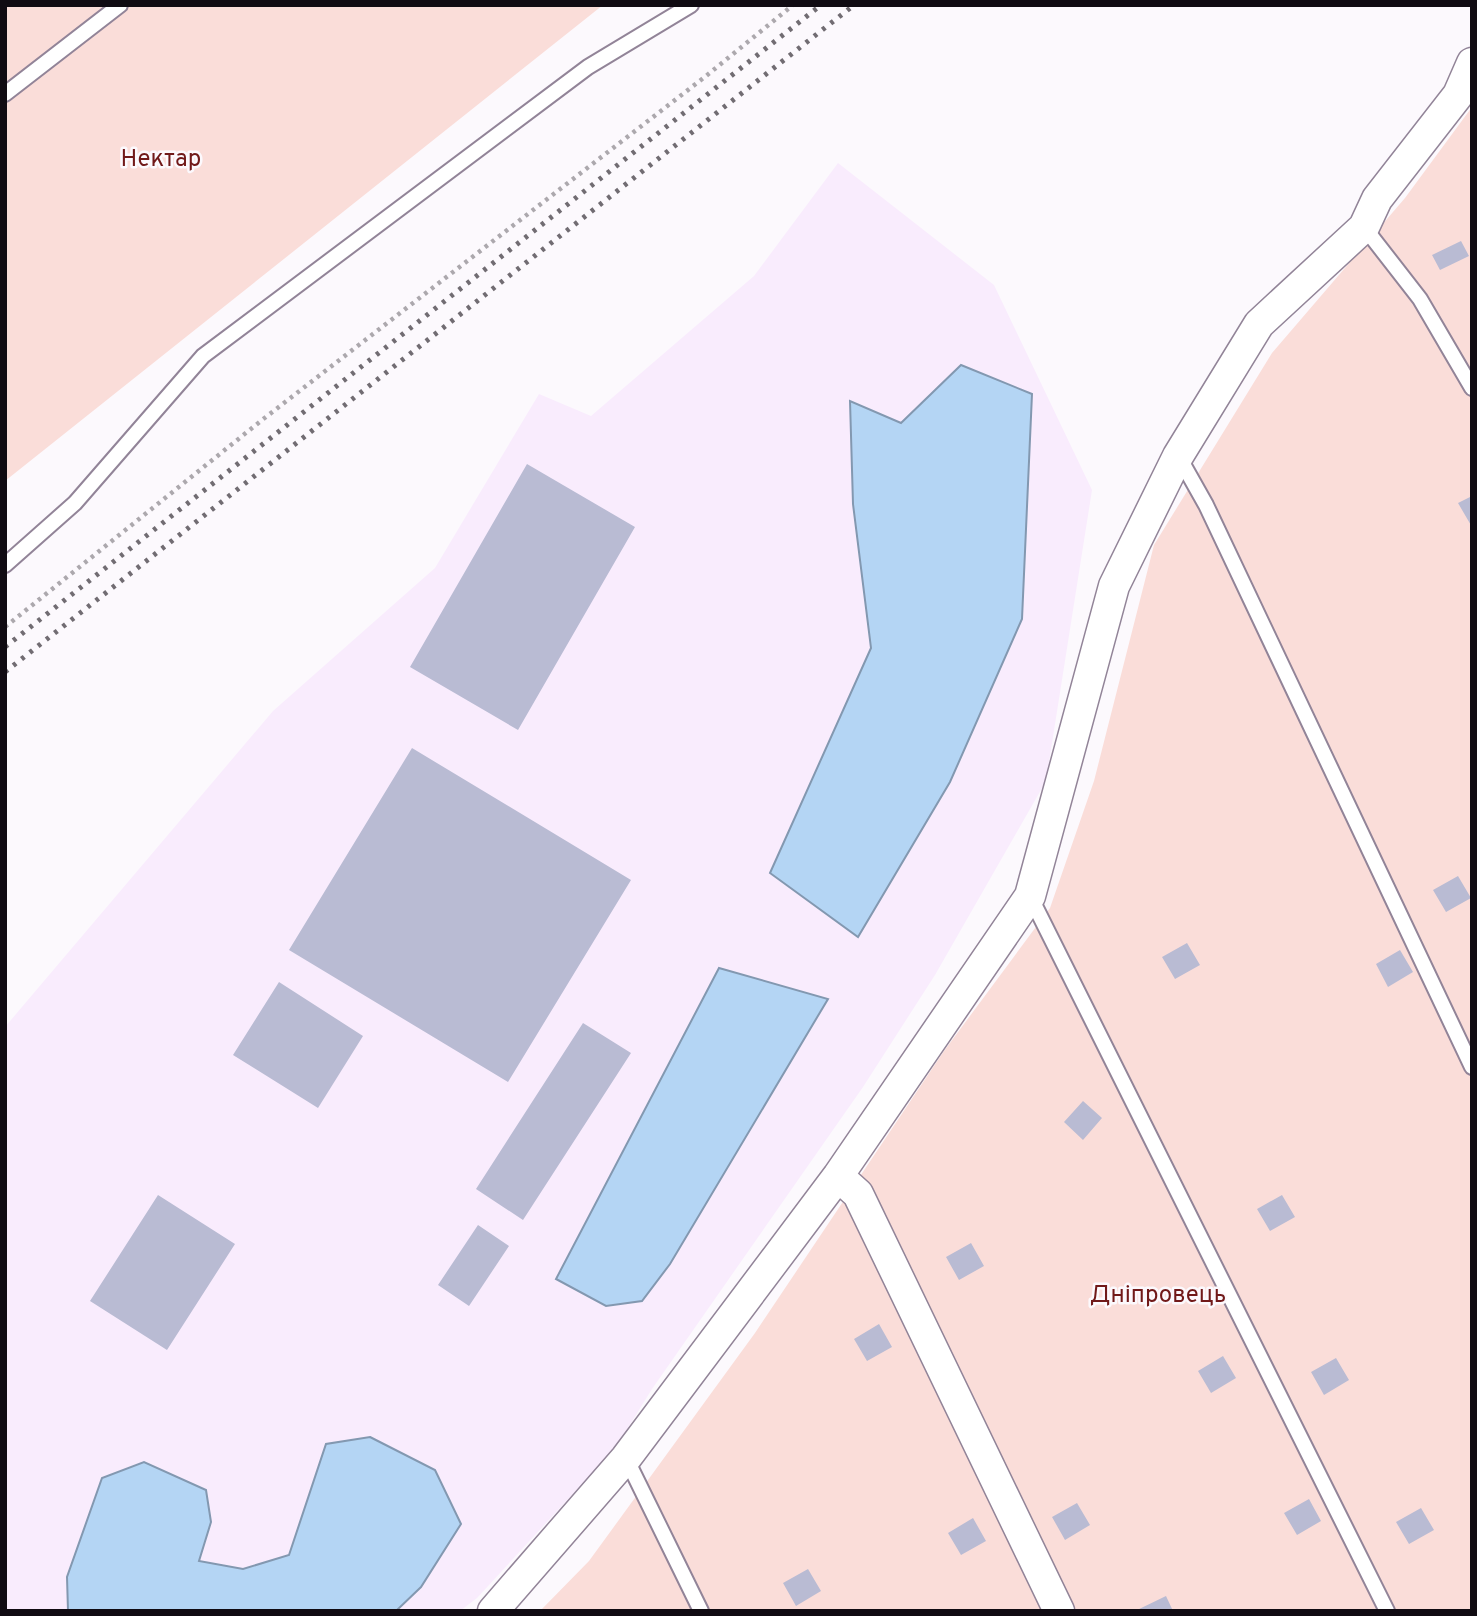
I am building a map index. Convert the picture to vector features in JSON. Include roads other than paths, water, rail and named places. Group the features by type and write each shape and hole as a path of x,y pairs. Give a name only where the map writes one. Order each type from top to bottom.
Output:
{"street":[{"path":"493,1611 626,1458 838,1176 1030,896 1114,586 1178,456 1259,324 1364,227 1377,199 1458,94 1472,64"},
{"path":"838,1176 858,1194 1059,1611"}],"lane":[{"path":"5,94 120,5"},
{"path":"5,565 75,503 203,356 588,67 690,6"},
{"path":"1364,227 1420,299 1472,387"},
{"path":"1178,456 1206,505 1472,1067"},
{"path":"1030,896 1387,1611"},
{"path":"626,1458 701,1611"}],"water":[{"path":"961,365 1032,394 1022,619 950,782 858,937 770,873 871,648 853,504 850,401 901,423"},
{"path":"719,968 828,999 670,1264 642,1301 606,1306 556,1279"},
{"path":"370,1437 435,1470 461,1524 421,1587 396,1611 68,1611 67,1577 102,1478 144,1462 206,1490 211,1522 199,1561 243,1569 289,1555 326,1444"}],"railway":[{"path":"5,647 821,5"},
{"path":"5,672 854,5"}],"park label":[{"name":"Нектар","path":"161,160"},
{"name":"Дніпровець","path":"1158,1296"}]}
